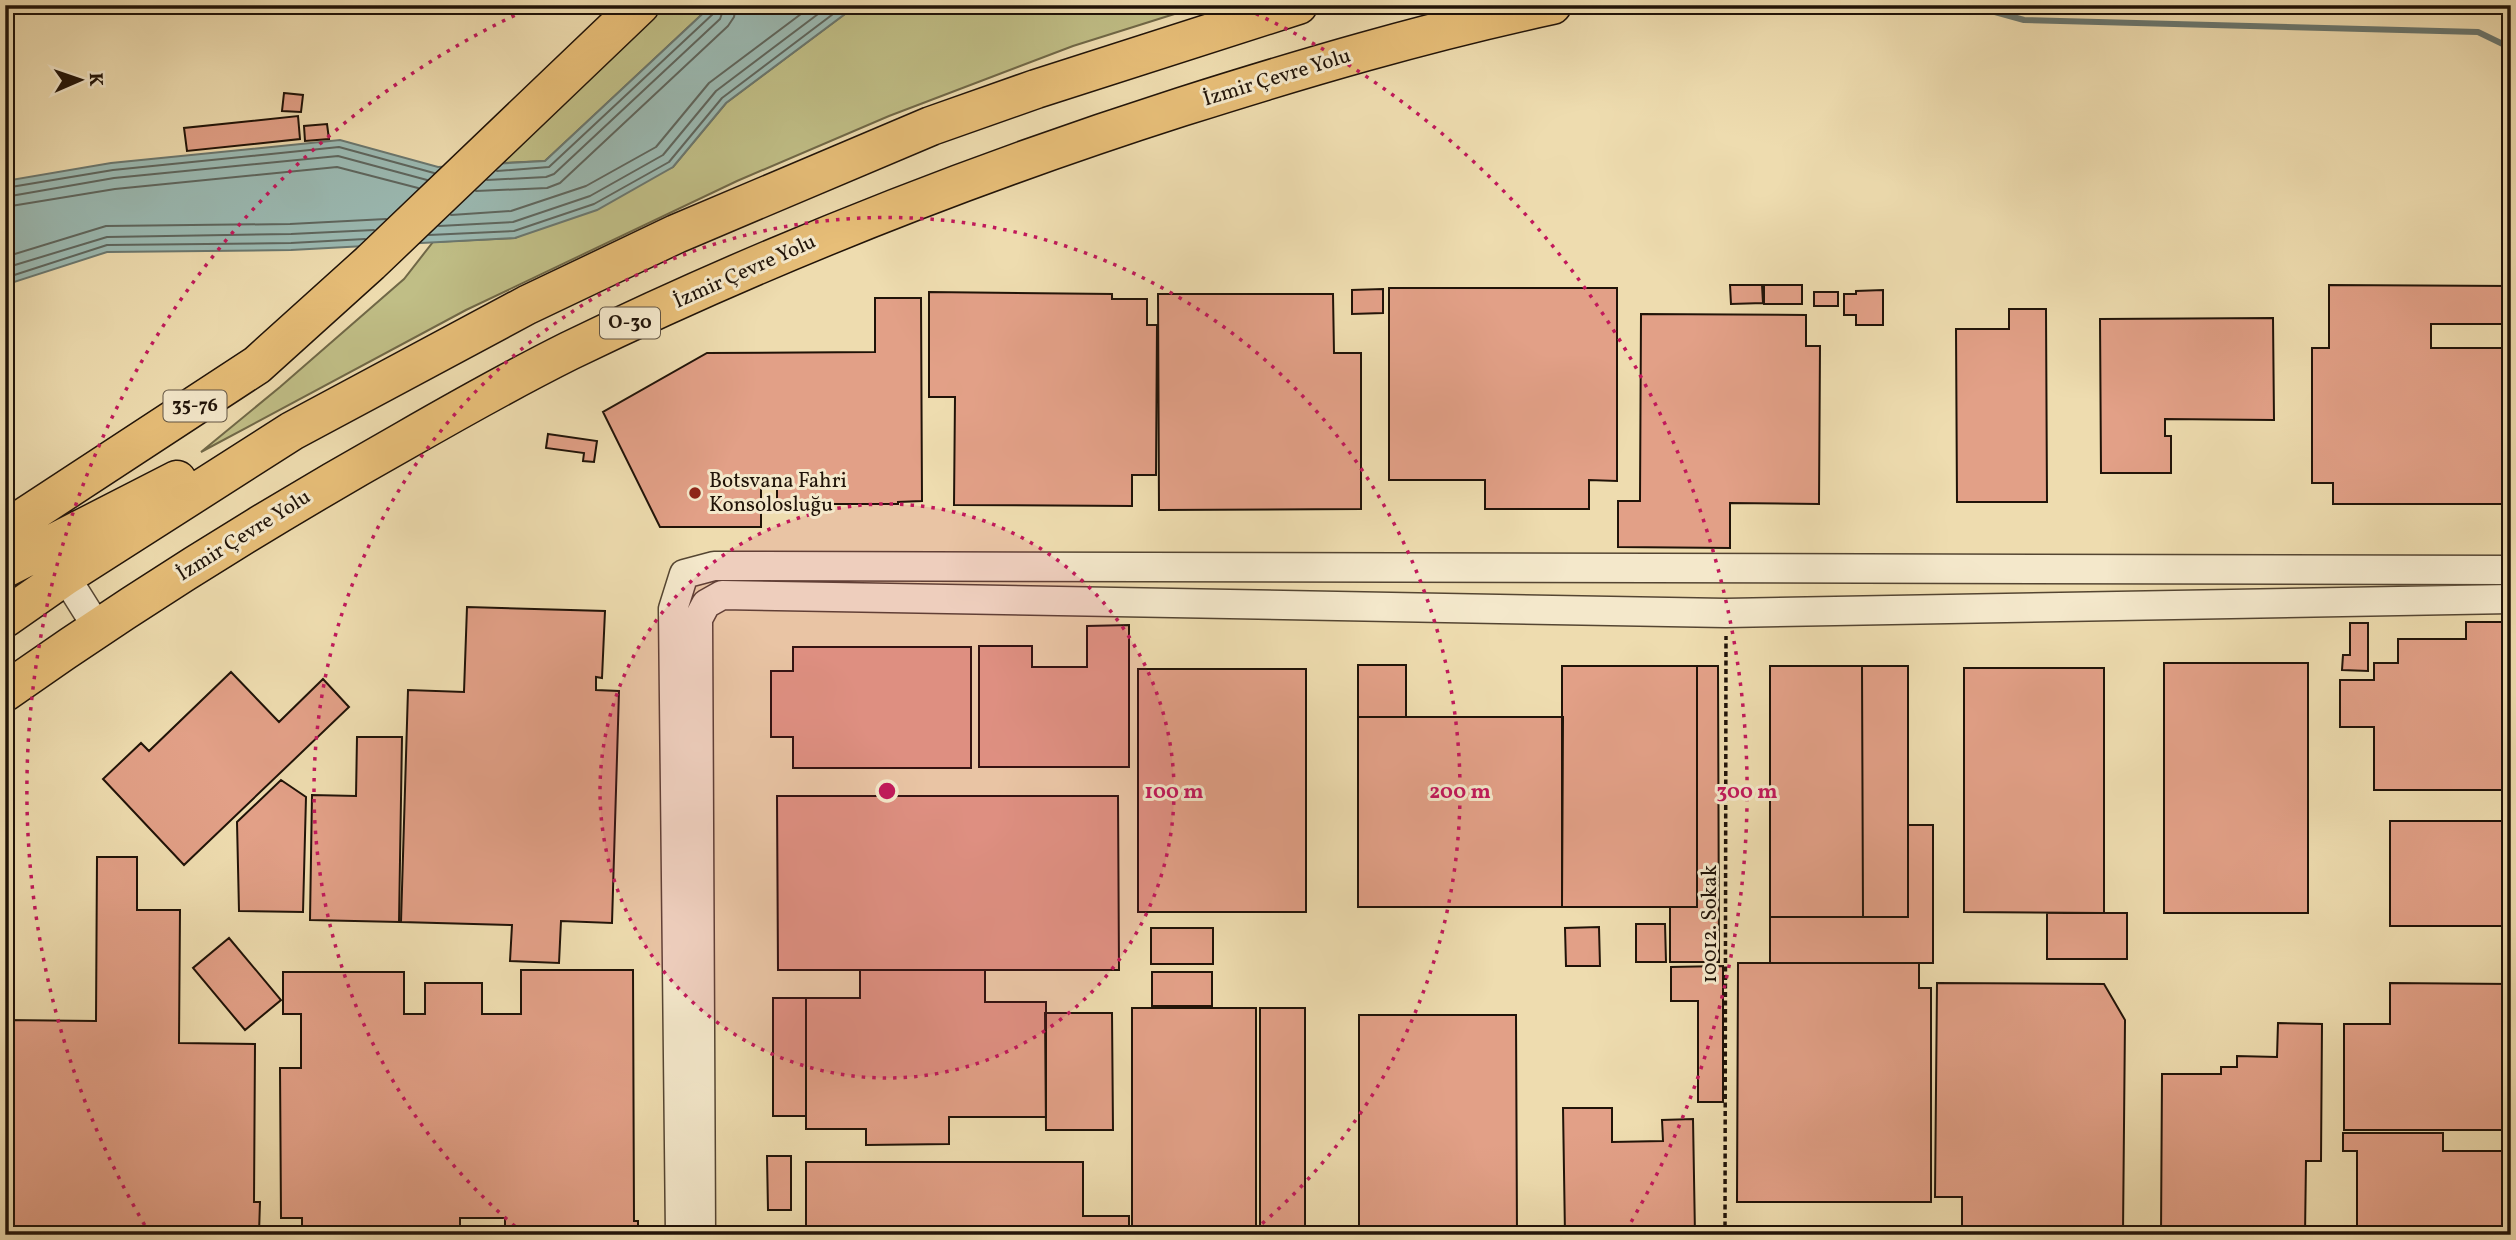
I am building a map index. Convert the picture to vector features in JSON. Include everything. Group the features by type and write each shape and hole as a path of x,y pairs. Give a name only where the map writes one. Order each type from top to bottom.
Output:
{"highway":[{"name":"35-76","path":"5,530 257,365 370,263 640,5"},
{"path":"5,618 65,576 292,431 527,305 676,234 931,127 1036,89 1298,5"},
{"name":"İzmir Çevre Yolu","path":"5,692 97,627 316,491 555,359 704,289 827,236 1061,145 1308,67 1459,25 1552,5"},
{"path":"5,568 158,487 292,431"}],"street":[{"path":"684,574 714,566 2511,570"},
{"path":"684,574 706,604"},
{"path":"680,1235 673,609 684,574"},
{"path":"65,576 97,627"},
{"path":"701,1235 698,619 706,604 722,595 1726,613 2511,600"}],"path":[{"name":"10012. Sokak","path":"1725,1235 1726,613"}],"shaded area":[{"path":"657,5 712,5 545,161 503,163 585,73"},
{"path":"857,5 1203,5 1073,46 889,116 737,181 466,310 201,452 404,279 433,242 515,238 673,167 726,103"}],"water":[{"path":"712,5 857,5 726,103 673,167 597,210 515,238 291,250 107,252 5,285 5,181 111,163 340,140 438,167 545,161"}],"building":[{"path":"284,93 303,95 301,112 282,111"},
{"path":"298,116 300,139 187,151 184,128"},
{"path":"327,124 329,139 305,141 304,126"},
{"path":"1730,285 1762,285 1763,303 1731,304"},
{"path":"1764,285 1802,285 1802,304 1764,304"},
{"path":"2329,285 2511,286 2511,324 2431,324 2431,348 2503,348 2502,413 2511,413 2511,479 2502,479 2502,504 2333,504 2333,483 2312,483 2312,348 2329,348"},
{"path":"1389,288 1617,288 1617,481 1589,480 1589,509 1485,509 1485,480 1389,480"},
{"path":"1383,289 1383,313 1352,314 1352,290"},
{"path":"1883,290 1883,325 1856,325 1856,315 1844,315 1844,294"},
{"path":"929,292 1112,294 1112,299 1147,299 1147,325 1157,325 1156,475 1132,475 1132,506 954,505 955,397 929,397"},
{"path":"1814,292 1838,292 1838,306 1814,306"},
{"path":"1158,294 1333,294 1334,353 1361,353 1361,509 1159,510"},
{"path":"875,298 921,298 922,501 898,504 777,504 777,481 761,481 761,527 660,527 603,412 707,353 875,352"},
{"path":"2009,309 2046,309 2047,502 1957,502 1956,329 2009,329"},
{"path":"1641,314 1806,315 1806,346 1820,346 1819,504 1730,503 1730,548 1618,547 1618,501 1640,501"},
{"path":"2273,318 2274,420 2165,419 2165,436 2171,436 2171,473 2101,473 2100,319"},
{"path":"548,434 597,441 594,462 583,461 584,453 546,448"},
{"path":"467,607 605,611 602,678 596,677 596,690 619,691 612,923 561,921 559,963 510,961 512,925 401,922 408,690 464,692"},
{"path":"2466,622 2511,622 2511,790 2374,790 2374,727 2340,727 2340,680 2374,680 2374,663 2398,663 2398,639 2466,639"},
{"path":"2350,623 2368,623 2368,671 2342,670 2343,655 2350,655"},
{"path":"1129,625 1129,767 979,767 979,646 1032,646 1032,667 1087,667 1087,626"},
{"path":"793,647 971,647 971,768 793,768 793,737 771,737 771,671 793,671"},
{"path":"2164,663 2308,663 2308,913 2164,913"},
{"path":"1358,665 1406,665 1406,717 1358,717"},
{"path":"1562,666 1697,666 1697,907 1562,907"},
{"path":"1697,666 1718,666 1719,962 1670,962 1670,907 1697,907"},
{"path":"1770,666 1862,666 1863,917 1770,917"},
{"path":"1862,666 1908,666 1908,917 1863,917"},
{"path":"1964,668 2104,668 2104,913 1964,912"},
{"path":"1138,669 1306,669 1306,912 1138,912"},
{"path":"231,672 279,722 323,679 349,707 184,865 103,779 141,743 149,751"},
{"path":"1358,717 1563,717 1562,907 1358,907"},
{"path":"357,737 402,737 399,922 310,920 312,795 356,796"},
{"path":"281,780 306,797 303,912 239,911 237,822"},
{"path":"777,796 1118,796 1119,970 778,970"},
{"path":"2390,821 2511,821 2511,926 2390,926"},
{"path":"1908,825 1933,825 1933,963 1770,963 1770,917 1908,917"},
{"path":"97,857 137,857 137,910 180,910 179,1043 255,1044 254,1202 260,1202 259,1233 95,1232 95,1235 5,1235 5,1020 96,1021"},
{"path":"2047,913 2127,913 2127,959 2047,959"},
{"path":"1636,924 1665,924 1666,962 1636,962"},
{"path":"1599,927 1600,966 1566,966 1565,928"},
{"path":"1151,928 1213,928 1213,964 1151,964"},
{"path":"229,938 281,1000 245,1030 193,968"},
{"path":"1738,963 1919,963 1919,988 1931,988 1931,1202 1737,1202"},
{"path":"1723,966 1723,1102 1698,1102 1698,1001 1671,1001 1671,967"},
{"path":"521,970 633,970 634,1221 638,1221 638,1235 505,1235 505,1218 460,1218 460,1235 302,1235 302,1218 281,1218 280,1068 301,1068 301,1014 283,1014 283,972 404,972 404,1014 425,1014 425,983 482,983 482,1014 521,1014"},
{"path":"860,970 985,970 985,1002 1046,1002 1046,1117 949,1117 949,1144 866,1145 866,1129 806,1129 806,998 860,998"},
{"path":"1152,972 1212,972 1212,1006 1152,1006"},
{"path":"1937,983 2104,984 2125,1020 2123,1232 2129,1232 2129,1235 1962,1235 1962,1197 1935,1197"},
{"path":"2390,983 2511,984 2511,1130 2344,1130 2344,1024 2390,1024"},
{"path":"773,998 806,998 806,1116 773,1116"},
{"path":"1132,1008 1256,1008 1256,1235 1132,1235"},
{"path":"1260,1008 1305,1008 1305,1235 1260,1235"},
{"path":"1045,1013 1112,1013 1113,1130 1046,1130"},
{"path":"1359,1015 1516,1015 1517,1235 1359,1235"},
{"path":"2278,1023 2322,1024 2321,1161 2306,1161 2305,1235 2161,1235 2162,1074 2221,1074 2221,1067 2237,1067 2237,1056 2277,1057"},
{"path":"1563,1108 1612,1108 1612,1142 1663,1141 1662,1120 1693,1119 1695,1235 1565,1235"},
{"path":"2343,1133 2443,1133 2443,1151 2511,1151 2511,1235 2357,1235 2357,1151 2343,1151"},
{"path":"767,1156 791,1156 791,1210 768,1210"},
{"path":"806,1162 1083,1162 1083,1216 1129,1216 1129,1235 806,1235"}],"waterway":[{"path":"1989,5 1995,12 2024,20 2478,32 2511,48"}],"place":[{"name":"Botsvana Fahri Konsolosluğu","path":"695,493"}]}
